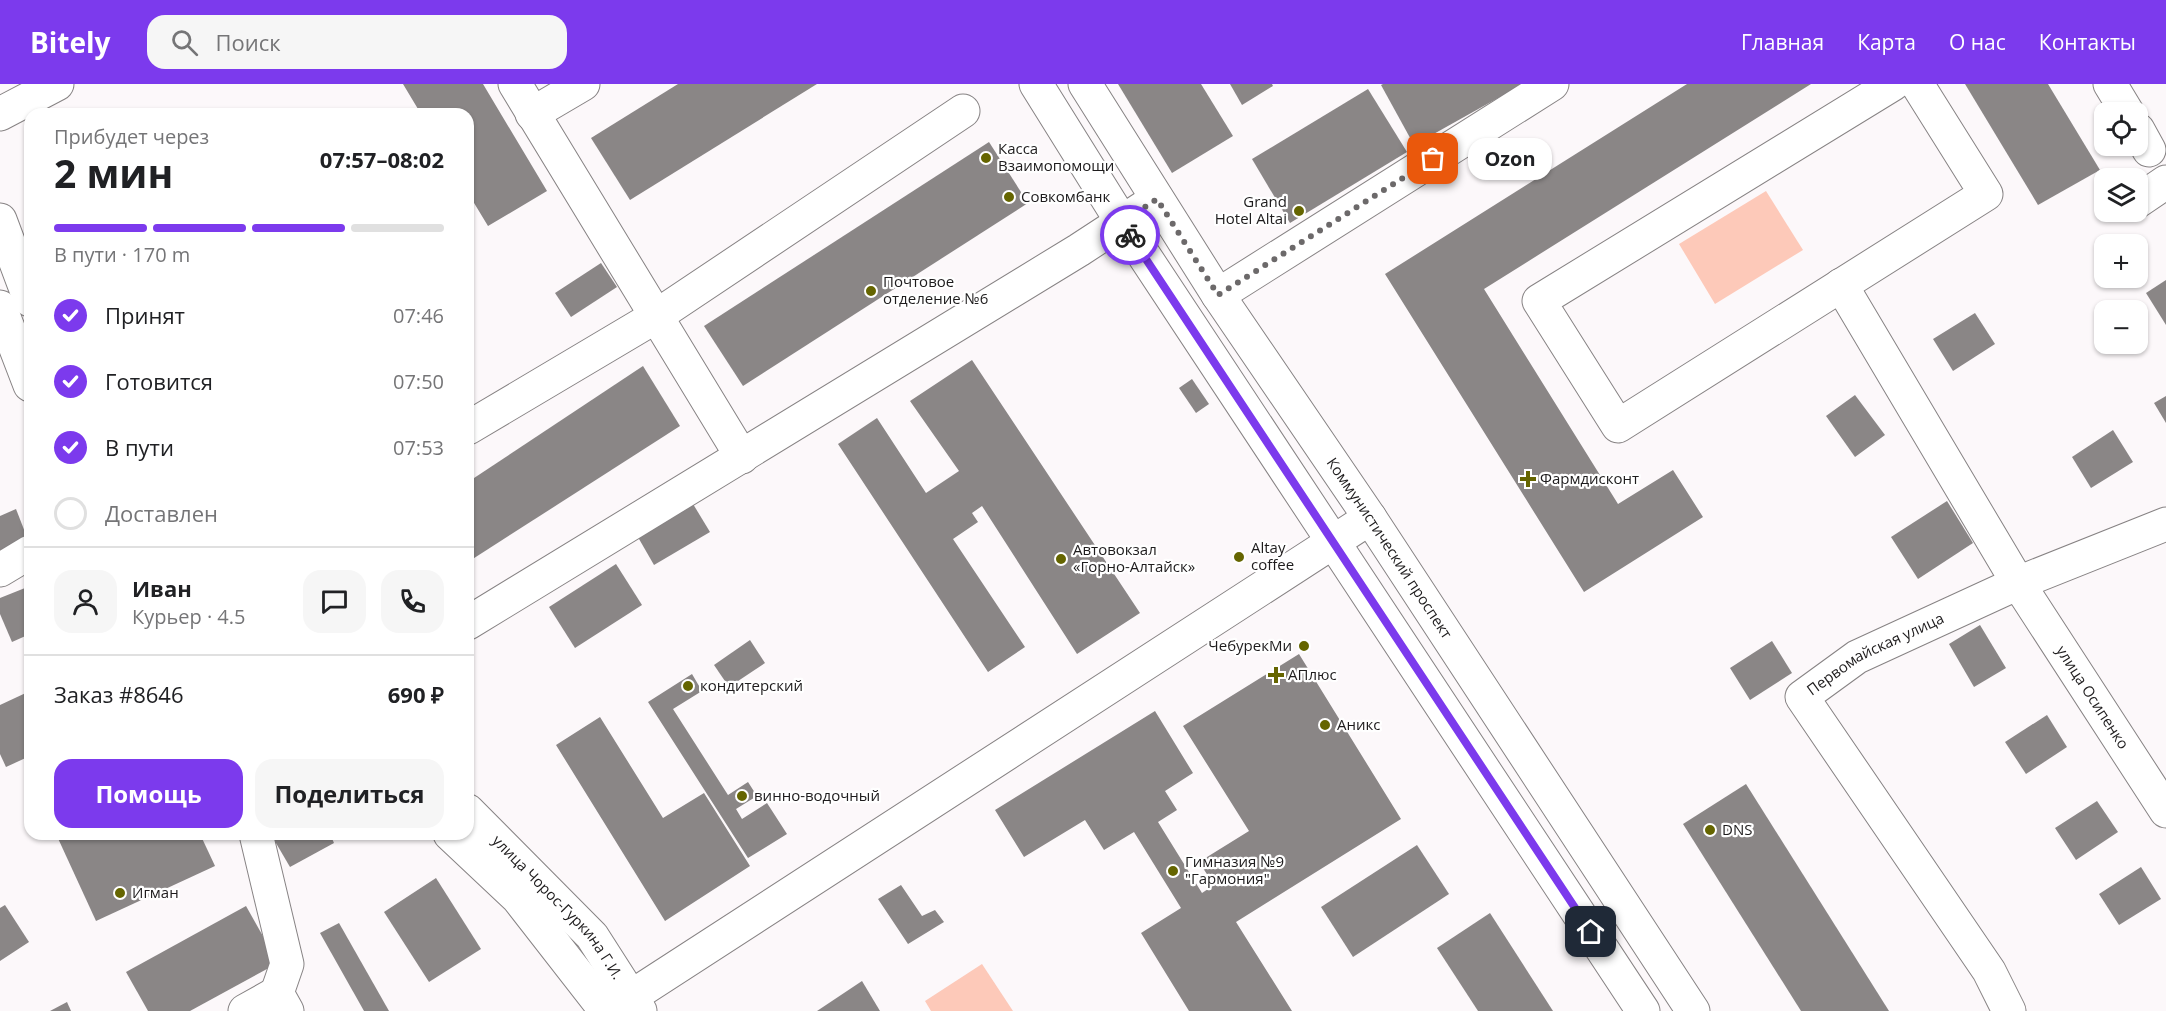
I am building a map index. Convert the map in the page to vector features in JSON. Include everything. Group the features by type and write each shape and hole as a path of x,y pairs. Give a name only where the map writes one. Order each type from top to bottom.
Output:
{"main road":[{"path":"0,114 57,84"},
{"path":"515,84 742,457"},
{"path":"532,114 583,84"},
{"path":"1036,84 1122,222 1643,1011"},
{"name":"Коммунистический проспект","path":"1085,84 1218,295 1370,518 1693,1011"},
{"path":"1218,295 1552,84"},
{"path":"1893,84 1539,301 1618,426 1986,194 1917,84"},
{"path":"2110,84 2121,102"},
{"path":"474,424 655,317 963,111"},
{"path":"2148,194 2166,182"},
{"path":"474,619 742,457 1157,199"},
{"path":"0,220 24,284"},
{"name":"улица Осипенко","path":"1841,285 2018,583 2166,812"},
{"path":"0,307 24,370"},
{"path":"621,1007 1370,518"},
{"name":"Первомайская улица","path":"2009,1011 1989,970 1802,697 1857,657 2018,583 2166,524"},
{"path":"0,570 24,556"},
{"name":"улица Чорос-Гуркина Г.И.","path":"474,817 592,936 621,1007"},
{"path":"245,1011 282,1002 286,964 257,840"},
{"name":"улица Чорос-Гуркина Г.И.","path":"456,840 518,898 621,1007"}],"shaded area":[{"path":"1766,191 1803,250 1715,304 1679,244"},
{"path":"982,964 1013,1011 931,1011 925,1001"}],"building":[{"path":"403,84 483,84 547,191 488,226 474,203 474,108 417,108"},
{"path":"678,84 817,84 630,200 591,138"},
{"path":"1118,84 1201,84 1233,136 1172,173"},
{"path":"1230,84 1272,84 1273,86 1242,105"},
{"path":"1523,84 1414,145 1381,85"},
{"path":"1687,84 1811,84 1484,289 1618,504 1673,470 1703,517 1584,592 1385,274"},
{"path":"1965,84 2048,84 2099,168 2094,168 2094,173 2038,205"},
{"path":"1368,89 1407,152 1290,223 1252,159"},
{"path":"989,142 1028,203 743,386 704,326"},
{"path":"601,263 617,287 571,317 555,293"},
{"path":"2166,280 2166,325 2146,293"},
{"path":"1975,313 1995,344 1953,371 1933,339"},
{"name":"Автовокзал «Горно-Алтайск»","path":"972,360 1140,613 1077,654 982,506 972,513 978,522 953,539 1025,647 988,672 838,444 877,418 926,493 959,471 910,401"},
{"path":"643,366 680,426 474,558 474,478"},
{"path":"1192,379 1209,404 1196,413 1179,388"},
{"path":"1855,395 1885,435 1855,457 1826,416"},
{"path":"2166,396 2166,423 2154,403"},
{"path":"2113,430 2133,462 2091,488 2072,457"},
{"path":"690,499 710,532 654,565 635,532"},
{"path":"1947,501 1973,543 1918,579 1891,537"},
{"path":"16,509 24,530 24,547 0,557 0,516"},
{"path":"616,564 642,605 575,648 549,607"},
{"path":"24,588 24,637 12,642 0,614 0,598"},
{"path":"1980,625 2006,668 1974,687 1949,644"},
{"path":"750,640 765,663 729,687 714,665"},
{"path":"1772,641 1792,673 1750,700 1730,668"},
{"path":"1299,654 1401,819 1236,922 1292,1011 1189,1011 1141,933 1181,908 1134,832 1104,850 1085,820 1024,857 995,810 1155,711 1193,773 1165,791 1177,810 1158,822 1202,893 1214,885 1199,862 1249,831 1183,726"},
{"path":"692,674 702,691 673,709 728,795 748,782 757,796 736,809 742,819 767,803 787,834 748,858 648,702"},
{"path":"24,694 24,759 6,767 0,754 0,705"},
{"path":"2047,715 2067,747 2026,774 2005,742"},
{"path":"600,717 663,818 704,793 750,866 665,921 556,745"},
{"path":"1746,784 1889,1011 1801,1011 1683,824"},
{"path":"2097,801 2118,832 2076,860 2055,828"},
{"name":"Игман","path":"59,840 203,840 215,866 96,921"},
{"path":"274,840 333,840 334,843 290,867"},
{"path":"1417,845 1449,894 1353,957 1321,907"},
{"path":"2141,867 2161,899 2119,925 2099,894"},
{"path":"436,878 481,949 429,982 384,912"},
{"path":"901,885 922,916 935,910 944,922 908,944 878,899"},
{"path":"5,905 29,942 0,961 0,908"},
{"path":"246,906 278,963 190,1011 148,1011 126,972"},
{"path":"1490,913 1553,1011 1478,1011 1437,948"},
{"path":"339,923 389,1011 364,1011 320,933"},
{"path":"862,981 880,1011 817,1011"},
{"path":"67,1002 71,1011 50,1011"}],"way so far":[{"path":"1130,235 1122,222 1157,199 1218,295 1433,159"}],"place":[{"name":"Касса Взаимопомощи","path":"986,158"},
{"name":"Ozon","path":"1433,159"},
{"name":"Совкомбанк","path":"1009,197"},
{"name":"Grand Hotel Altai","path":"1299,211"},
{"name":"Почтовое отделение №6","path":"871,291"},
{"name":"Фармдисконт","path":"1528,479"},
{"name":"Altay coffee","path":"1239,557"},
{"name":"Автовокзал «Горно-Алтайск»","path":"1061,559"},
{"name":"ЧебурекМи","path":"1304,646"},
{"name":"АПлюс","path":"1276,675"},
{"name":"кондитерский","path":"688,686"},
{"name":"Аникс","path":"1325,725"},
{"name":"винно-водочный","path":"742,796"},
{"name":"DNS","path":"1710,830"},
{"name":"Гимназия №9 \"Гармония\"","path":"1173,871"},
{"name":"Игман","path":"120,893"}],"route":[{"path":"1130,235 1371,596 1591,932"}]}
